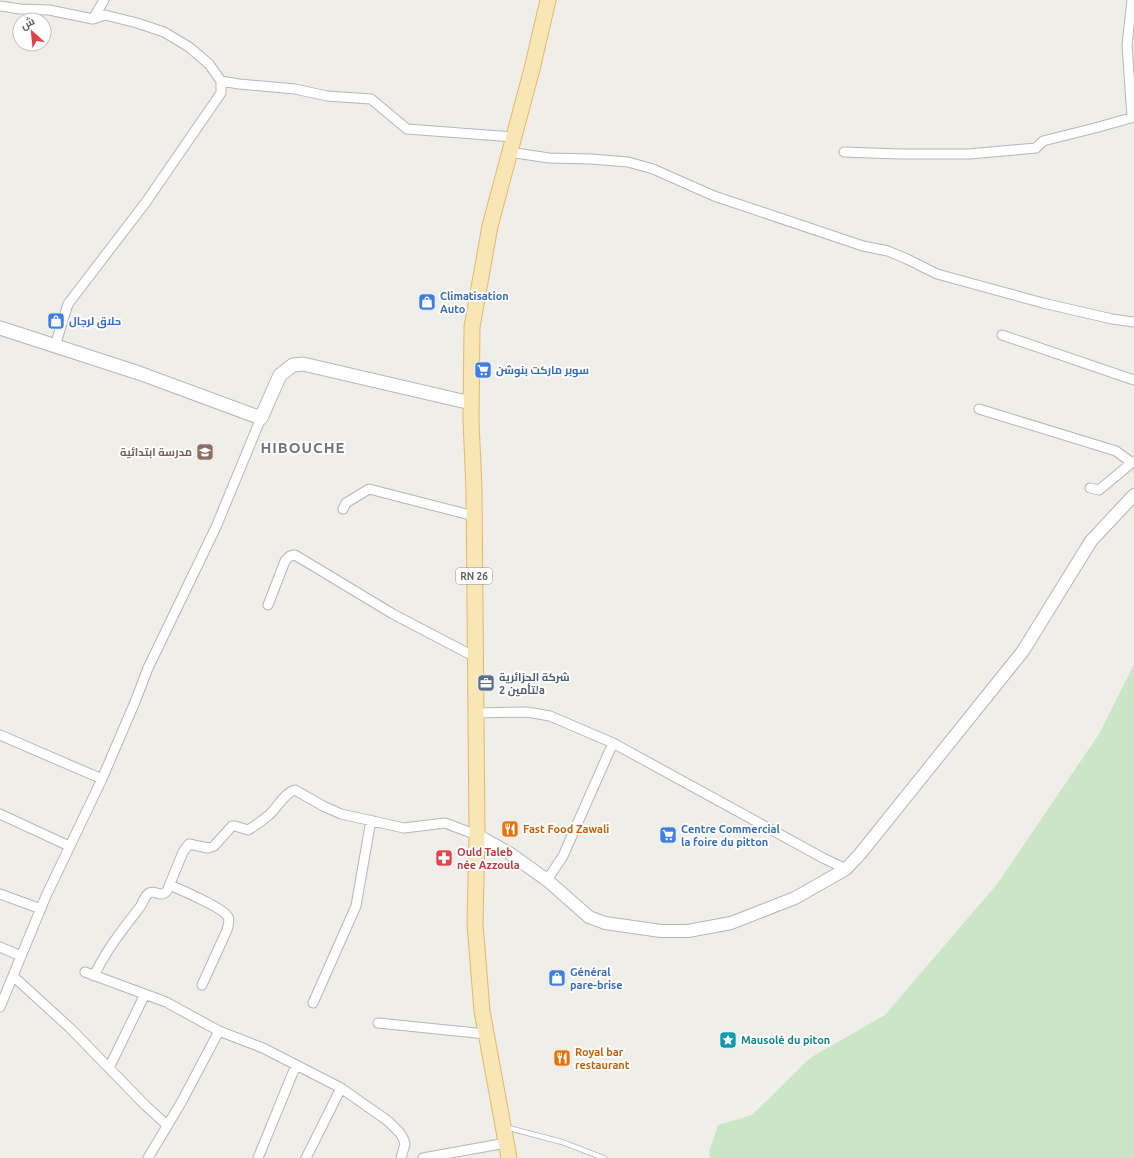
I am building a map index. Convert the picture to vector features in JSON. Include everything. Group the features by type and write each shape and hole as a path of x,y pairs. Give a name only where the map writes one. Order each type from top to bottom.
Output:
{"main road":[{"name":"RN 26","path":"509,1158 482,1010 475,924 477,835 474,516 471,403 472,327 490,226 532,68 548,0"},
{"path":"0,328 139,374 261,418 280,375 294,365 303,364 471,403"}],"street":[{"path":"93,19 104,0"},
{"path":"844,152 969,154 1036,148 1043,141 1133,117 1127,45 1132,0"},
{"path":"0,6 20,9 49,10 93,19 106,15 164,32 189,47 209,64 221,81 221,93 146,202 68,304 55,346"},
{"path":"221,81 295,89 327,96 371,99 407,129 513,137"},
{"path":"509,152 549,158 628,162 653,169 714,196 863,246 888,251 937,274 1050,304 1112,319 1134,322"},
{"path":"1002,335 1134,380"},
{"path":"979,409 1116,451 1133,462 1099,490 1090,488"},
{"path":"0,1007 69,846 102,779 148,668 216,527 261,418"},
{"path":"343,509 346,503 369,489 474,516"},
{"path":"94,976 105,955 147,895 150,892 165,894 168,891 183,852 188,844 208,848 214,846 232,826 248,830 269,815 287,795 295,790 340,814 404,828 445,823 477,835 508,853 547,880 589,917 605,923 662,931 688,931 730,923 795,898 846,869 865,848 1023,651 1091,541 1134,495"},
{"path":"268,606 285,561 290,556 295,555 393,614 475,657"},
{"path":"475,713 527,712 550,716 613,743 823,858 846,869"},
{"path":"0,734 102,779"},
{"path":"547,880 563,856 613,743"},
{"path":"0,814 69,846"},
{"path":"313,1003 356,906 371,820"},
{"path":"170,885 220,910 227,916 229,921 227,930 202,985"},
{"path":"0,894 41,909"},
{"path":"0,947 21,956"},
{"path":"85,972 166,1002 219,1031 263,1048 341,1088 388,1121 400,1133 405,1144 401,1158"},
{"path":"13,976 70,1028 146,1106 167,1125"},
{"path":"109,1068 144,994"},
{"path":"378,1023 486,1034"},
{"path":"148,1158 182,1101 219,1031"},
{"path":"258,1158 296,1065"},
{"path":"306,1158 341,1088"},
{"path":"423,1158 506,1143"}],"lane":[{"path":"503,1126 562,1142 604,1158"}],"green space":[{"path":"1134,664 1134,1158 710,1158 709,1152 718,1125 752,1115 810,1058 885,1015 998,883 1099,734"}],"place":[{"name":"Climatisation Auto","path":"427,302"},
{"name":"حلاق لرجال","path":"56,321"},
{"name":"سوبر ماركت بنوشن","path":"483,370"},
{"name":"مدرسة ابتدائية","path":"205,452"},
{"name":"شركة الجزائرية لتأمين 2a","path":"486,683"},
{"name":"Fast Food Zawali","path":"510,829"},
{"name":"Centre Commercial la foire du pitton","path":"668,835"},
{"name":"Ould Taleb née Azzoula","path":"444,858"},
{"name":"Général pare-brise","path":"557,978"},
{"name":"Mausolé du piton","path":"728,1040"},
{"name":"Royal bar restaurant","path":"562,1058"}],"district":[{"name":"HIBOUCHE","path":"303,447"}]}
